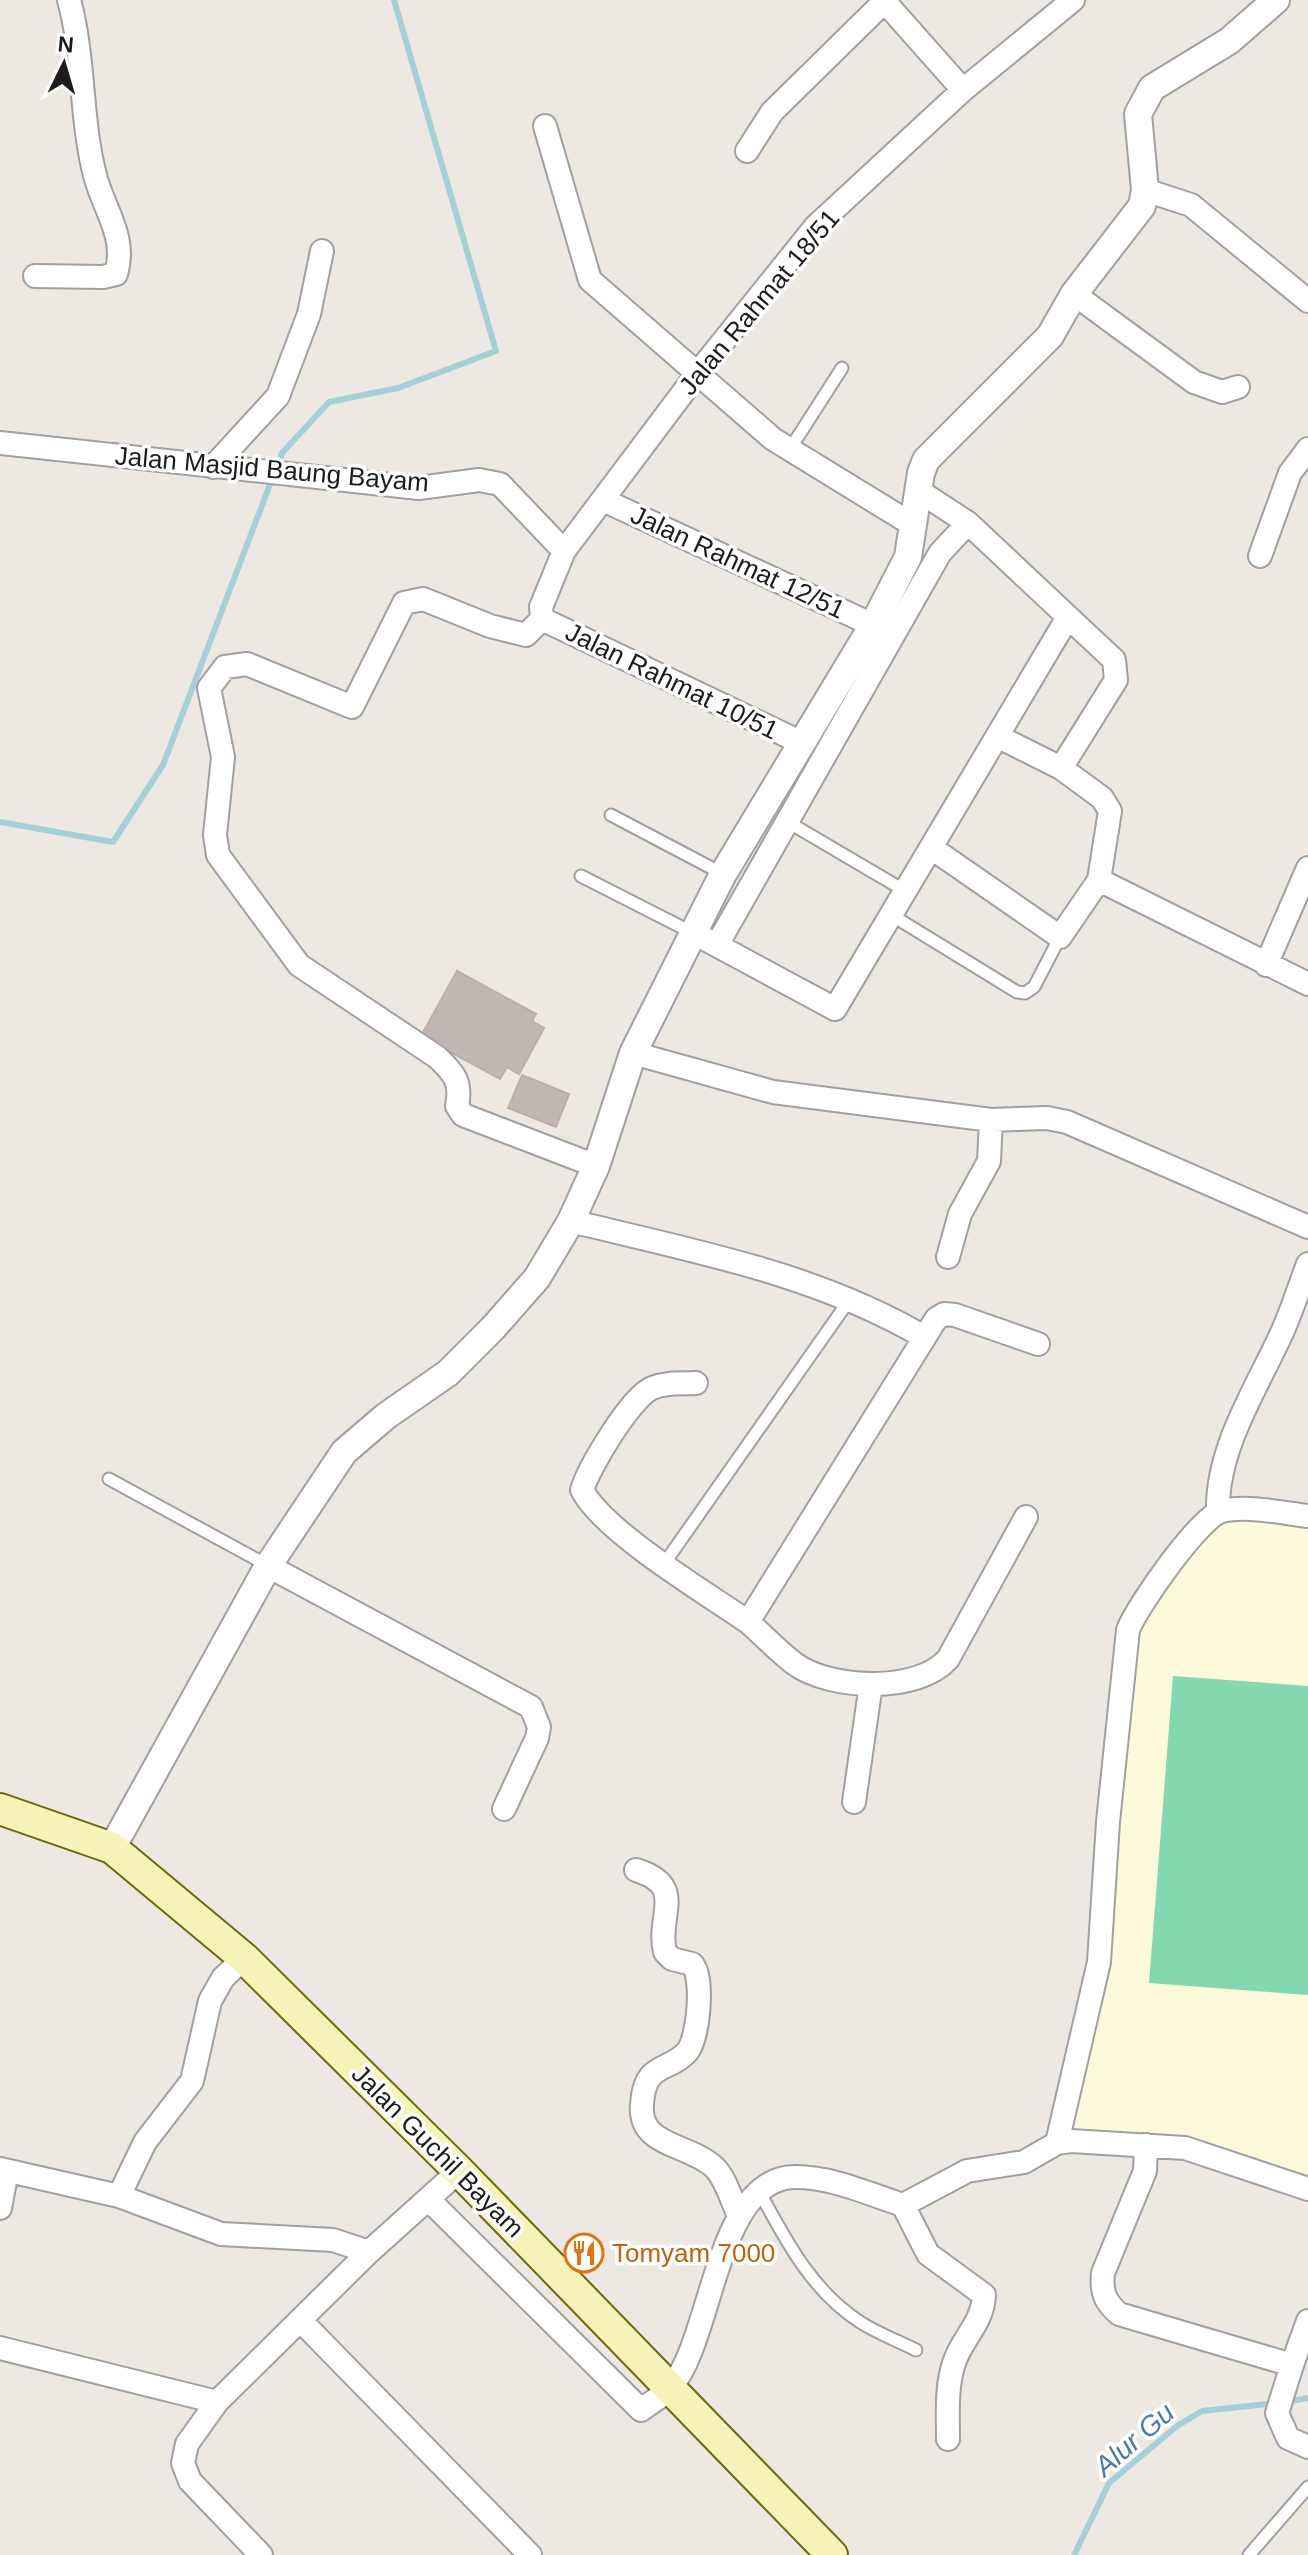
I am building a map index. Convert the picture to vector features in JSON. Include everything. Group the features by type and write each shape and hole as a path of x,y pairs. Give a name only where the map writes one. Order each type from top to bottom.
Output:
{"main road":[{"name":"Jalan Guchil Bayam","path":"0,1809 112,1848 244,1958 459,2171 832,2555"}],"street":[{"path":"35,276 103,277 116,274 120,261 115,221 96,180 69,0"},
{"path":"706,939 723,874 873,625 908,557 926,460 1050,336 1074,294 1142,206 1145,190 1138,114 1152,88 1229,41 1276,0"},
{"path":"747,151 772,112 885,1 963,90"},
{"name":"Jalan Rahmat 18/51","path":"542,619 541,607 564,551 697,374 816,226 963,90 1068,2"},
{"path":"545,126 590,280 697,374 790,449 913,525"},
{"path":"1145,190 1191,205 1308,301"},
{"path":"213,467 278,396 309,314 322,251"},
{"path":"1074,294 1194,382 1222,392 1238,387"},
{"name":"Jalan Masjid Baung Bayam","path":"0,443 419,488 479,480 500,484 564,551"},
{"path":"1260,556 1290,473 1308,449"},
{"path":"919,491 968,523 1114,660 1116,680 1061,768"},
{"name":"Jalan Rahmat 12/51","path":"603,500 873,625"},
{"path":"112,1848 268,1566 344,1452 386,1416 448,1373 537,1278 571,1221 596,1166 633,1053 706,939 788,822 940,553 968,523"},
{"path":"542,619 526,635 490,626 423,599 404,603 352,707 247,664 225,667 209,688 223,757 215,835 218,855 299,965 437,1057 456,1076 460,1091 457,1106 463,1115 596,1166"},
{"path":"706,939 835,1009 933,849 1068,617"},
{"name":"Jalan Rahmat 10/51","path":"542,619 802,743"},
{"path":"933,849 1060,937 1099,880 1110,811 1102,798 1061,768 999,737"},
{"path":"1266,965 1308,868"},
{"path":"1099,880 1308,984"},
{"path":"633,1053 773,1092 991,1120 1047,1118 1067,1122 1308,1227"},
{"path":"948,1257 960,1214 989,1161 991,1120"},
{"path":"571,1221 793,1277 850,1298 924,1337"},
{"path":"1218,1512 1221,1477 1241,1418 1285,1326 1308,1264"},
{"path":"748,1622 924,1337 944,1314 1038,1344"},
{"path":"696,1383 668,1384 640,1396 587,1474 582,1490 591,1506 664,1564 748,1622 797,1666 871,1684 904,1683 936,1672 948,1659 1026,1517"},
{"path":"1057,2143 1099,1962 1128,1630 1145,1597 1203,1525 1218,1512 1241,1510 1308,1516"},
{"path":"268,1566 531,1707 539,1727 537,1738 504,1809"},
{"path":"854,1802 871,1684"},
{"path":"636,1870 652,1875 663,1884 667,1895 665,1952 672,1959 692,1964 700,1978 693,2043 686,2053 660,2066 647,2083 642,2122 651,2137 691,2150 716,2168 739,2216"},
{"path":"119,2196 145,2142 192,2081 210,2001 223,1978 244,1958"},
{"path":"428,2199 641,2410 671,2387 692,2345 739,2216 759,2191 774,2179 815,2178 903,2205 967,2171 1024,2162 1057,2143 1083,2140 1199,2151 1308,2189"},
{"path":"1146,2145 1145,2171 1103,2273 1101,2290 1108,2305 1119,2314 1292,2365"},
{"path":"0,2208 3,2170 119,2196 221,2234 333,2240 369,2252"},
{"path":"261,2555 190,2481 183,2463 187,2444 217,2402 302,2322 369,2252 459,2171"},
{"path":"903,2205 928,2254 984,2295 984,2308 954,2362 948,2398 948,2439"},
{"path":"1308,2321 1277,2413 1280,2427 1288,2438 1308,2447"},
{"path":"302,2322 530,2555"},
{"path":"0,2348 217,2402"}],"lane":[{"path":"790,449 842,368"},
{"path":"611,815 723,874"},
{"path":"788,822 907,892"},
{"path":"581,876 706,939"},
{"path":"893,916 1017,992 1025,993 1034,987 1060,937"},
{"path":"664,1564 850,1298"},
{"path":"109,1479 268,1566"},
{"path":"759,2191 808,2273 832,2300 861,2323 916,2350"},
{"path":"1249,2555 1308,2487"}],"shaded area":[{"path":"1223,1518 1308,1525 1308,2175 1198,2139 1071,2129 1113,1873 1136,1629 1198,1543"}],"green space":[{"path":"1173,1676 1308,1686 1308,1995 1149,1983"}],"building":[{"path":"457,971 536,1014 532,1021 544,1028 519,1074 507,1067 500,1079 421,1036"},
{"path":"522,1075 569,1094 556,1127 508,1108"}],"waterway":[{"path":"0,822 113,842 163,765 282,453 329,402 398,388 496,351 394,0"},
{"name":"Alur Gu","path":"1287,2402 1308,2398"},
{"name":"Alur Gu","path":"1074,2555 1109,2483 1177,2426 1202,2411 1276,2403"}],"place":[{"name":"Tomyam 7000","path":"584,2253"}]}
